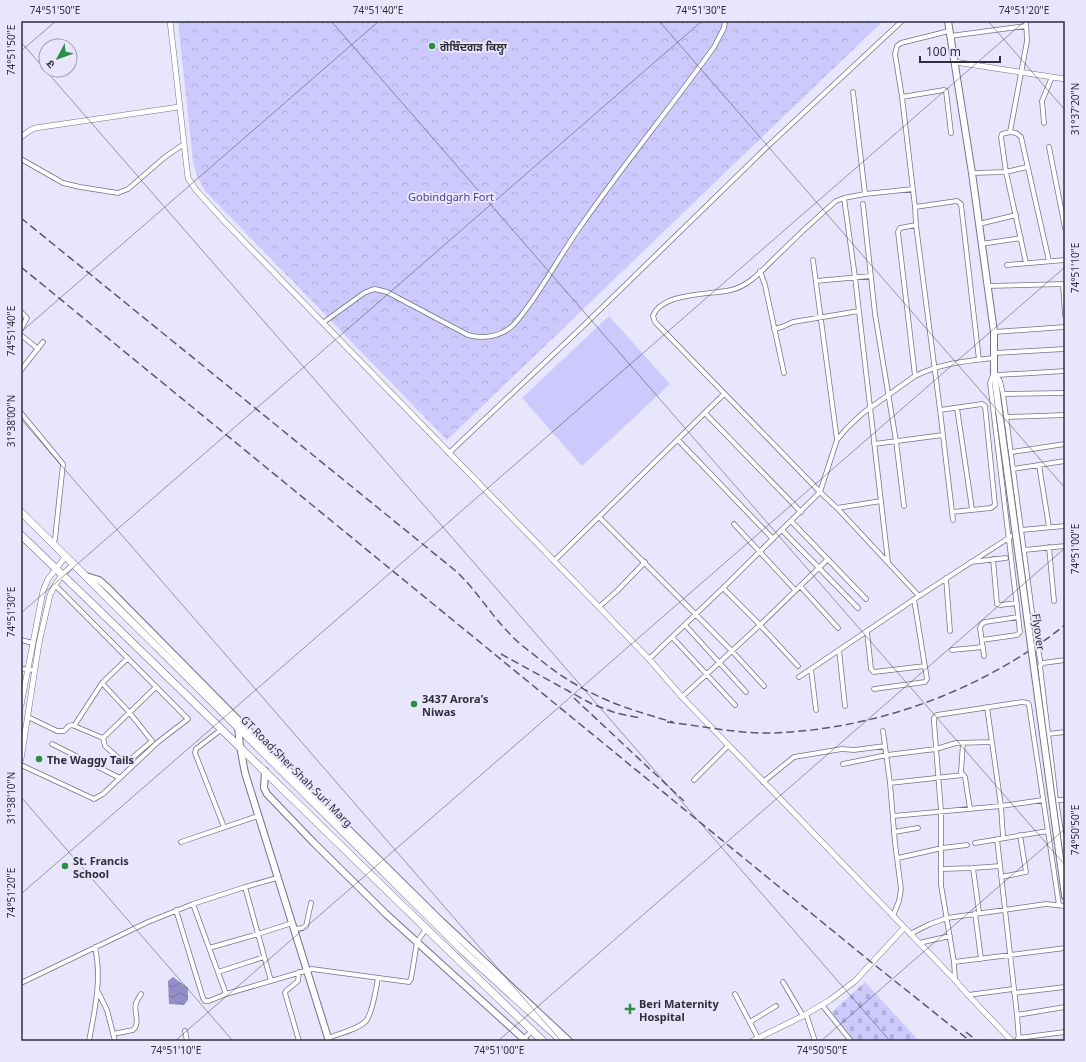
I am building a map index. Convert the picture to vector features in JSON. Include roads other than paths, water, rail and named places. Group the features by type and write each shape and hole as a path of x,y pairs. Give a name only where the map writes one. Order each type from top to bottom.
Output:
{"main road":[{"name":"Flyover","path":"948,21 972,172 994,332 995,374 999,411 1065,896"},
{"name":"GT Road;Sher Shah Suri Marg","path":"21,512 464,952 562,1041"},
{"name":"GT Road;Sher Shah Suri Marg","path":"21,535 543,1041"},
{"path":"86,576 100,580 262,744 441,921 569,1041"},
{"path":"238,727 245,773 328,1039"},
{"path":"265,771 264,788 267,794 314,843 417,942 524,1040"}],"street":[{"path":"170,21 188,178 196,190 649,659 728,746 919,942 1012,1041"},
{"path":"324,322 364,293 375,289 387,292 472,336 482,338 502,332 510,327 522,314 541,288 578,230 605,192 714,47 721,36 724,28 724,21"},
{"path":"449,453 579,330 769,145 902,21"},
{"path":"953,520 916,225 916,207 895,54 897,46 901,43 950,33 1026,23 1026,41 1010,132"},
{"path":"955,62 1065,79"},
{"path":"1044,123 1042,101 1052,77"},
{"path":"902,97 944,90 946,92 952,133"},
{"path":"853,92 865,194"},
{"path":"21,137 35,128 179,107"},
{"path":"1026,263 1006,172 1001,137 1002,134 1010,132 1016,133 1021,137 1049,261"},
{"path":"21,159 63,183 80,187 118,192 128,189 160,161 184,144"},
{"path":"1049,147 1065,228"},
{"path":"972,172 1006,172 1027,167"},
{"path":"913,189 865,194 836,201 750,281 731,290 673,300 666,303 653,314 653,320 837,508 919,596"},
{"path":"844,198 871,408 888,562"},
{"path":"916,207 958,201 961,204 978,360"},
{"path":"863,204 875,314 896,441 904,506"},
{"path":"979,224 1016,215"},
{"path":"915,376 898,232 900,228 916,225"},
{"path":"982,244 1021,238"},
{"path":"814,260 820,317 837,440"},
{"path":"1007,265 1065,260"},
{"path":"760,271 765,285 784,373"},
{"path":"816,282 871,276"},
{"path":"987,286 1064,284 1065,315"},
{"path":"774,329 793,322 859,311"},
{"path":"21,312 27,318 21,328"},
{"path":"994,332 1065,327"},
{"path":"21,335 38,349"},
{"path":"21,370 44,342"},
{"path":"649,659 820,492 837,440 855,420 871,408 915,376 934,368 994,356 1065,349"},
{"path":"995,374 1065,371"},
{"path":"995,374 1000,381 1004,394 1034,627 1041,664 1056,800 1065,857"},
{"path":"982,640 1019,634 1020,632 990,383 995,374"},
{"path":"1004,394 1065,393"},
{"path":"554,561 724,394"},
{"path":"940,410 982,404 985,406 995,505 991,508 952,512"},
{"path":"957,408 972,509"},
{"path":"21,413 63,464 55,538 53,544"},
{"path":"705,413 801,512"},
{"path":"1007,417 1065,415"},
{"path":"874,444 943,435"},
{"path":"678,440 773,539"},
{"path":"1012,452 1065,444"},
{"path":"1013,469 1065,461"},
{"path":"1039,465 1049,527"},
{"path":"837,508 881,501"},
{"path":"599,517 696,614 764,686"},
{"path":"791,521 866,599"},
{"path":"734,524 795,590"},
{"path":"799,677 914,599 1021,530 1065,526"},
{"path":"782,530 858,608"},
{"path":"1024,550 1065,546"},
{"path":"1049,547 1054,601"},
{"path":"21,705 43,591 55,568 66,556"},
{"path":"970,562 1006,558"},
{"path":"682,697 760,625 828,559"},
{"path":"993,559 997,604 1017,603"},
{"path":"599,607 645,562"},
{"path":"21,759 39,643 50,595 62,575 74,564"},
{"path":"946,578 950,631"},
{"path":"21,765 93,799 103,794 158,742 188,719 55,585"},
{"path":"800,586 838,628"},
{"path":"723,588 798,666"},
{"path":"874,689 925,682 928,679 914,599"},
{"path":"984,656 980,628 983,623 1018,618"},
{"path":"685,625 746,692"},
{"path":"867,632 871,669 874,672 925,666"},
{"path":"672,637 735,705"},
{"path":"21,640 33,643"},
{"path":"952,650 983,647"},
{"path":"840,650 845,706"},
{"path":"74,726 102,683 128,658"},
{"path":"1041,664 1065,660"},
{"path":"21,669 35,670"},
{"path":"811,669 816,710"},
{"path":"102,683 152,738 152,742 128,763 125,763 105,746 103,738"},
{"path":"103,738 156,687"},
{"path":"955,980 954,962 942,890 941,811 934,722 935,716 939,714 1022,702 1028,703 1030,707 1059,905"},
{"path":"987,707 1001,806 1003,838"},
{"path":"1030,707 1045,708"},
{"path":"28,717 60,731 64,731 70,725 103,738"},
{"path":"222,729 196,749 194,753 224,827"},
{"path":"883,730 890,783 901,896 893,916"},
{"path":"1048,734 1065,732"},
{"path":"843,764 936,749 956,743 992,742"},
{"path":"962,743 961,772 966,779 970,809"},
{"path":"52,744 120,778"},
{"path":"694,780 728,746"},
{"path":"763,782 794,757 842,749 854,750 885,746"},
{"path":"890,783 963,775"},
{"path":"893,816 1001,806 1043,800"},
{"path":"1056,800 1065,800"},
{"path":"181,842 258,816"},
{"path":"894,832 918,828"},
{"path":"975,843 1048,831"},
{"path":"1001,876 1026,872 1020,835"},
{"path":"997,839 1017,1015 1018,1039 1065,1032"},
{"path":"898,858 942,848 967,845"},
{"path":"942,868 1000,866"},
{"path":"973,868 981,959"},
{"path":"21,983 176,910 277,878"},
{"path":"245,887 271,981"},
{"path":"209,948 293,926 304,928 306,926 310,903"},
{"path":"193,904 226,994"},
{"path":"910,934 930,924 947,918 1046,904 1065,906"},
{"path":"176,910 205,1001 307,969 407,982 410,980 417,942 426,929"},
{"path":"752,1041 822,1005 855,981 904,928"},
{"path":"919,942 950,936"},
{"path":"89,1041 98,992 95,947"},
{"path":"954,962 1065,948"},
{"path":"218,972 264,957"},
{"path":"299,972 298,981 285,993 299,1041"},
{"path":"328,1039 356,1027 366,1020 370,1012 378,978"},
{"path":"783,982 804,1015 815,1041"},
{"path":"968,995 1065,987"},
{"path":"98,992 104,1002 114,1041"},
{"path":"113,1034 135,1028 136,1003 142,994"},
{"path":"735,994 758,1038"},
{"path":"822,1005 851,1041"},
{"path":"750,1022 776,1006"},
{"path":"1017,1015 1065,1007"},
{"path":"524,1040 532,1030"},
{"path":"185,1031 187,1041"}],"water":[{"path":"173,977 188,988 188,1000 184,1005 169,1004 168,981"}],"railway":[{"path":"21,218 457,572 513,637 538,658 570,681 602,698 635,711 673,722"},
{"path":"21,267 871,962 970,1041"},
{"path":"667,722 760,733 812,730 851,724 928,702 964,687 1000,669 1065,625"},
{"path":"501,654 592,704 616,713 640,718"},
{"path":"574,698 684,801"},
{"path":"966,1032 977,1041"}],"place":[{"name":"ਗੋਬਿੰਦਗੜ ਕਿਲ੍ਹਾ","path":"432,46"},
{"name":"3437 Arora's Niwas","path":"414,704"},
{"name":"The Waggy Tails","path":"39,759"},
{"name":"St. Francis School","path":"65,866"},
{"name":"Beri Maternity Hospital","path":"630,1009"}],"park label":[{"name":"Gobindgarh Fort","path":"451,196"}]}
